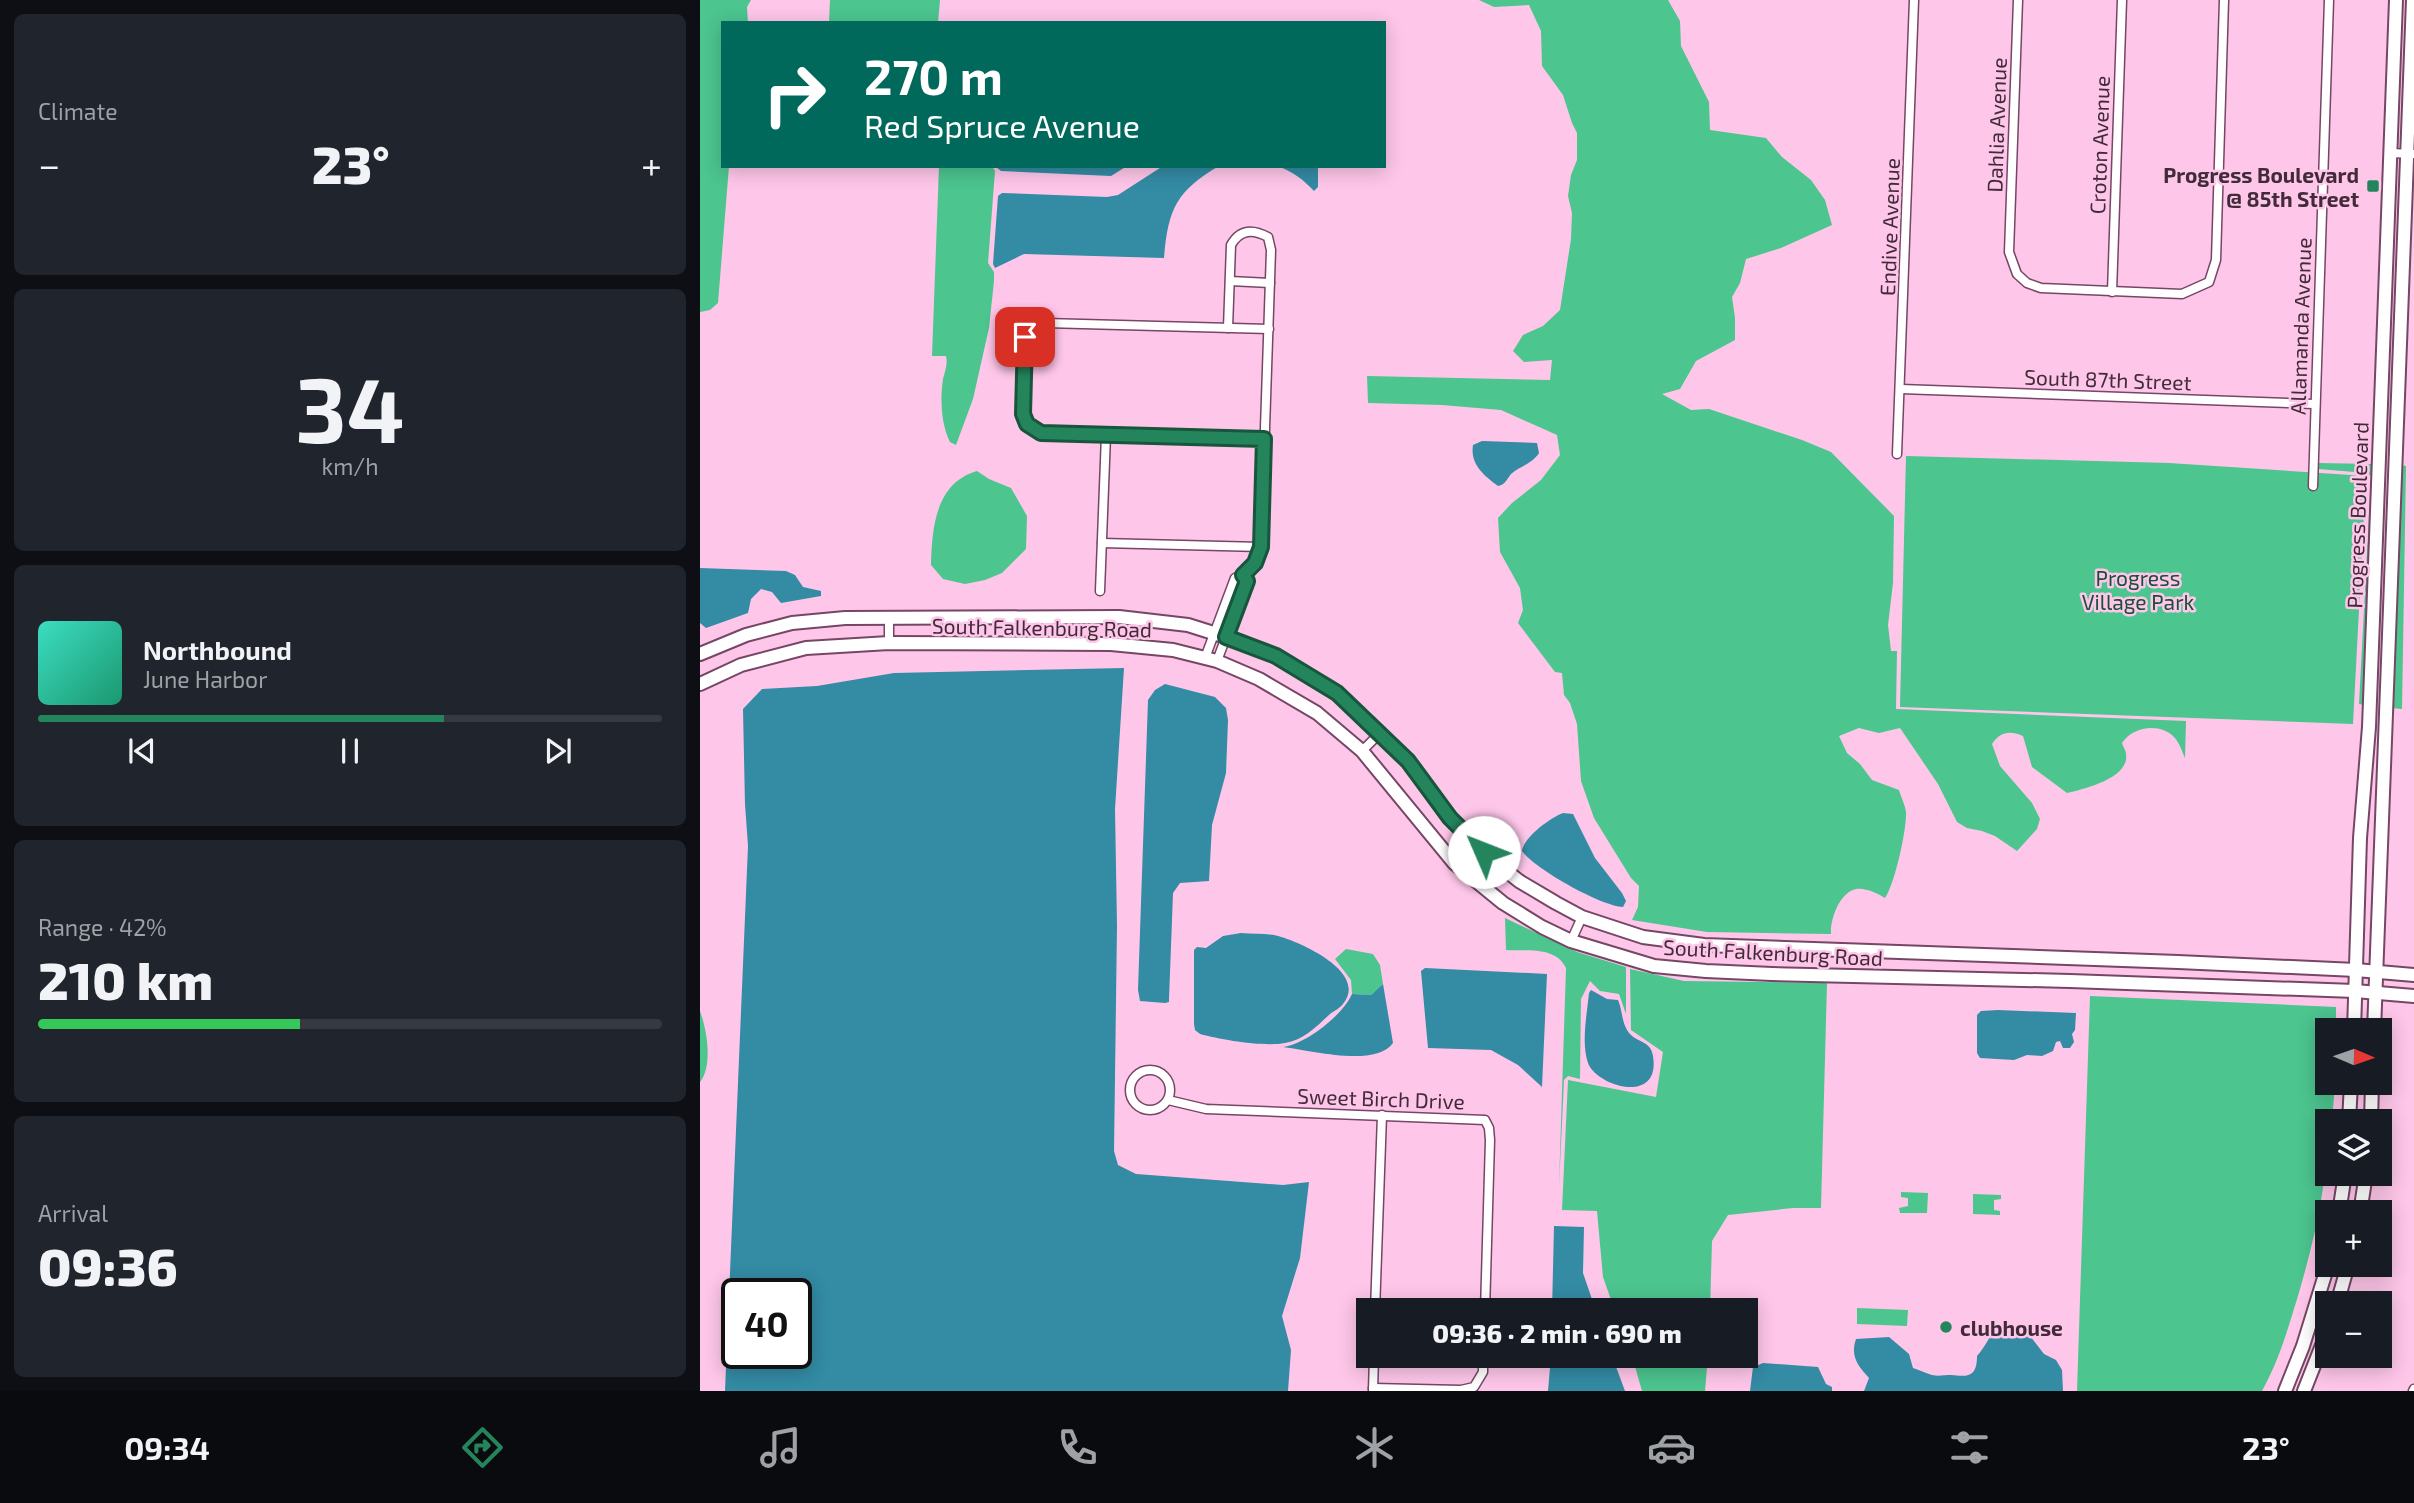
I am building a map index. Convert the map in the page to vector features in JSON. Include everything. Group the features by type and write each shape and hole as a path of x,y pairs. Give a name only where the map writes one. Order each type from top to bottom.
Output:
{"street":[{"name":"Endive Avenue","path":"1897,454 1914,0"},
{"name":"Dahlia Avenue","path":"2018,0 2009,251 2017,274 2028,283 2056,290 2112,292"},
{"name":"Croton Avenue","path":"2112,292 2122,0"},
{"path":"2112,292 2182,294 2209,282 2216,260 2224,0"},
{"name":"Allamanda Avenue","path":"2313,486 2329,0"},
{"name":"Progress Boulevard","path":"2354,1018 2360,838 2369,727 2396,0"},
{"name":"Progress Boulevard","path":"2374,1018 2410,154 2413,0"},
{"path":"2390,153 2410,154"},
{"path":"1211,660 1235,578 1243,575 1255,563 1261,547 1271,250 1268,237 1258,232 1245,232 1235,238 1231,245 1228,328"},
{"path":"1230,281 1270,283"},
{"path":"1264,439 1041,433 1027,424 1023,414 1025,337 1032,329 1045,323 1269,329"},
{"path":"2382,370 2400,370"},
{"name":"South 87th Street","path":"1901,389 2314,404"},
{"path":"1100,592 1106,435"},
{"path":"2390,622 2384,599 2387,500 2378,488 2386,485 2396,459"},
{"path":"1102,543 1261,547"},
{"path":"1220,635 1247,581 1243,575"},
{"path":"1229,593 1240,597"},
{"path":"889,617 889,643"},
{"name":"South Falkenburg Road","path":"700,654 746,635 792,623 845,618 1118,617 1188,625 1276,656 1337,693 1408,761 1450,818 1495,862 1556,904 1643,937 1704,945 2356,970 2414,975"},
{"name":"South Falkenburg Road","path":"700,684 741,665 806,648 889,643 1111,643 1173,650 1211,660 1259,679 1317,713 1362,751 1454,863 1503,903 1571,941 1654,966 1706,971 2355,991 2414,996"},
{"path":"1362,751 1380,733"},
{"path":"1571,941 1582,916"},
{"path":"1154,1069 1160,1072 1169,1081 1171,1094 1168,1100 1158,1109 1138,1106 1130,1094 1133,1080 1142,1071 1154,1069"},
{"name":"Sweet Birch Drive","path":"1168,1100 1206,1109 1485,1120 1490,1139 1485,1298"},
{"path":"1375,1298 1382,1115"},
{"path":"2284,1391 2303,1346 2324,1277"},
{"path":"2304,1391 2315,1363"},
{"path":"1374,1368 1373,1390 1461,1390 1474,1387 1483,1368"}],"green space":[{"path":"700,0 751,0 747,7 748,21 721,21 721,168 729,168 718,303 710,310 700,312"},
{"path":"830,0 940,0 938,21 829,21"},
{"path":"1479,0 1668,0 1680,21 1681,46 1709,102 1710,130 1766,138 1782,157 1811,180 1825,200 1832,225 1781,248 1746,259 1740,283 1732,297 1735,340 1696,361 1680,389 1662,394 1691,410 1709,409 1831,452 1894,516 1893,583 1888,625 1891,651 1897,651 1896,709 2186,721 2185,758 2177,741 2168,732 2154,728 2139,730 2122,743 2126,754 2121,770 2104,781 2067,793 2032,767 2023,736 2009,733 1998,737 1992,744 2000,766 2032,803 2040,819 2037,829 2017,851 1995,836 1967,828 1957,822 1938,784 1900,728 1879,733 1859,728 1839,736 1847,753 1872,780 1899,790 1906,812 1900,856 1885,898 1865,889 1848,893 1836,909 1831,934 1707,932 1632,920 1638,907 1639,886 1631,878 1594,818 1581,781 1577,724 1570,703 1564,695 1562,673 1555,672 1518,623 1523,610 1520,588 1500,552 1498,518 1541,480 1560,455 1557,435 1501,410 1368,403 1367,376 1550,380 1552,360 1524,362 1513,351 1523,335 1543,326 1560,310 1571,239 1572,213 1568,196 1571,175 1577,160 1577,133 1563,95 1542,66 1541,31 1529,5 1494,7"},
{"path":"939,168 993,168 988,263 994,272 994,281 989,328 973,399 956,445 950,442 947,435 942,411 946,356 932,356"},
{"name":"Progress Village Park","path":"1906,456 2169,463 2366,476 2353,724 1900,707"},
{"path":"2318,463 2374,464 2371,487 2365,705 2359,704 2371,476 2367,473 2318,469"},
{"path":"2400,465 2406,466 2402,709 2391,708"},
{"path":"977,471 1011,488 1027,516 1026,549 1002,573 965,584 943,579 931,565 933,537 944,497 963,477"},
{"path":"1505,918 1577,952 1626,967 1626,1014 1619,994 1600,991 1590,981 1581,999 1580,1079 1568,1076 1564,1080 1559,1186 1566,968 1555,956 1548,953 1506,950"},
{"path":"1346,949 1373,954 1380,965 1383,984 1371,995 1352,994 1351,980 1335,959"},
{"path":"1630,969 1684,981 1827,983 1821,1208 1793,1208 1728,1215 1712,1241 1710,1298 1610,1298 1603,1277 1597,1211 1562,1210 1568,1080 1656,1097 1663,1052 1631,1030"},
{"path":"2090,996 2336,1007 2336,1018 2315,1018 2315,1096 2334,1096 2333,1109 2315,1109 2315,1186 2323,1186 2321,1200 2315,1200 2315,1229 2298,1296 2278,1356 2262,1391 2077,1391"},
{"path":"700,1011 707,1038 708,1058 700,1082"},
{"path":"1901,1192 1928,1193 1927,1213 1900,1213 1899,1208 1908,1206 1908,1198 1901,1197"},
{"path":"1973,1194 2001,1195 2001,1199 1994,1200 1994,1210 2000,1211 2000,1215 1973,1214"},
{"path":"1857,1308 1908,1310 1907,1326 1857,1324"},
{"path":"1635,1368 1707,1368 1705,1391 1642,1391"}],"water":[{"path":"997,168 1124,168 1111,176 1001,171"},
{"path":"1160,168 1216,168 1193,184 1177,203 1168,227 1164,258 1024,254 995,268 993,264 998,196 1002,193 1107,197 1118,195"},
{"path":"1282,168 1318,168 1318,187 1314,191"},
{"path":"1482,441 1537,443 1539,453 1498,486 1483,473 1474,458 1473,445"},
{"path":"700,568 786,571 795,575 803,587 821,591 821,596 781,603 772,592 761,589 751,599 748,613 706,628 700,623"},
{"path":"1124,668 1115,809 1117,926 1114,1151 1118,1165 1136,1174 1283,1185 1309,1182 1300,1258 1282,1316 1291,1350 1288,1391 725,1391 726,1369 812,1369 812,1278 730,1278 748,846 743,709 762,689 817,686 894,673"},
{"path":"1165,684 1215,697 1226,708 1228,720 1226,773 1212,825 1209,881 1180,883 1173,893 1169,1002 1165,1003 1140,1001 1138,990 1148,700 1155,690"},
{"path":"1563,813 1573,814 1595,858 1622,893 1626,901 1623,907 1600,900 1569,885 1540,867 1522,851 1527,840 1538,829"},
{"path":"1241,933 1278,936 1328,960 1340,970 1347,981 1349,992 1343,1004 1304,1036 1285,1043 1243,1042 1200,1034 1195,1030 1194,1024 1194,950 1197,947 1206,948 1223,936"},
{"path":"1425,968 1547,974 1542,1087 1518,1065 1491,1050 1428,1048 1421,971"},
{"path":"1383,984 1393,1043 1384,1050 1372,1055 1341,1056 1283,1047 1302,1040 1323,1027 1341,1011 1352,994 1371,995"},
{"path":"1591,990 1607,999 1618,1000 1628,1031 1652,1051 1653,1071 1647,1081 1638,1086 1627,1087 1603,1079 1588,1063 1585,1038"},
{"path":"1981,1011 2076,1013 2075,1030 2072,1034 2074,1042 2070,1048 2063,1048 2060,1041 2056,1042 2053,1051 2042,1056 2027,1055 2014,1060 1980,1058 1977,1053 1977,1015"},
{"path":"1554,1226 1584,1227 1583,1273 1592,1298 1552,1298"},
{"path":"2000,1326 2024,1328 2044,1354 2056,1360 2062,1370 2063,1391 1864,1391 1869,1378 1856,1360 1856,1339 1889,1337 1909,1354 1913,1368 1934,1375 1962,1376 1973,1372 1977,1356"},
{"path":"1763,1363 1818,1367 1832,1391 1750,1391 1753,1368 1758,1368 1758,1365"},
{"path":"1550,1368 1616,1368 1625,1391 1548,1391"}],"place":[{"name":"Progress Boulevard @ 85th Street","path":"2373,186"},
{"name":"clubhouse","path":"1946,1327"}],"route":[{"path":"1025,337 1023,414 1027,424 1041,433 1264,439 1261,547 1255,563 1243,575 1247,581 1226,637 1276,656 1337,693 1408,761 1450,818 1484,852"}]}
